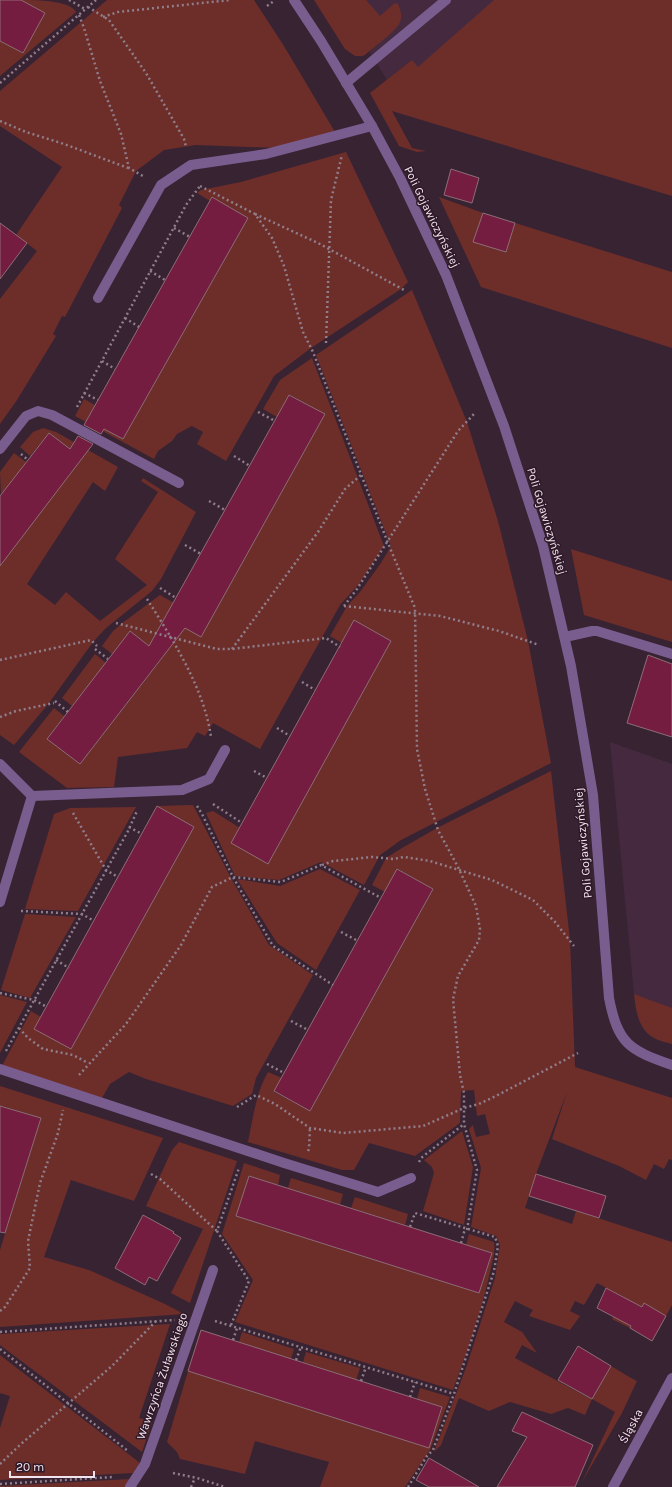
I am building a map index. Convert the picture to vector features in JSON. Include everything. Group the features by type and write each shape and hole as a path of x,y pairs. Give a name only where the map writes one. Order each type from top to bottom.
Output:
{"street":[{"name":"Poli Gojawiczyńskiej","path":"294,0 321,41 372,126 400,178 446,275 504,426 543,546 572,666 593,795 609,998 616,1028 632,1048 672,1065"},
{"path":"346,83 446,0"},
{"path":"98,298 161,185 191,165 266,154 372,126"},
{"path":"0,449 26,416 30,413 38,411 45,412 179,483"},
{"path":"565,637 598,631 672,654"},
{"path":"0,764 32,796 182,790 209,779 225,750"},
{"path":"0,902 32,796"},
{"path":"0,1069 378,1192 411,1178"},
{"name":"Wawrzyńca Żuławskiego","path":"130,1487 145,1464 213,1270"},
{"name":"Śląska","path":"613,1487 672,1378"}],"path":[{"path":"69,0 85,9"},
{"path":"0,83 96,0"},
{"path":"104,17 118,12 230,0"},
{"path":"268,6 276,0"},
{"path":"88,6 109,20 146,73 184,139 191,165"},
{"path":"79,15 100,81 121,134 129,168"},
{"path":"0,121 26,132 64,144 129,168 161,185"},
{"path":"326,342 331,200 343,152"},
{"path":"67,423 186,205 204,182"},
{"path":"200,186 329,250 404,290"},
{"path":"255,214 272,238 281,259 303,332 415,608 417,749 425,789 438,830 476,906 480,929 479,940 458,976 453,999 460,1075 464,1093 464,1124 477,1170 466,1230 461,1243"},
{"path":"174,228 190,237"},
{"path":"150,271 165,280"},
{"path":"124,318 139,327"},
{"path":"102,360 116,369"},
{"path":"84,393 98,400"},
{"path":"258,412 275,421"},
{"path":"474,414 458,431 388,543 357,590 344,606 440,616 499,631 539,645"},
{"path":"234,456 250,466"},
{"path":"232,650 318,532 345,489 361,475"},
{"path":"209,501 225,510"},
{"path":"185,545 201,554"},
{"path":"160,588 176,598"},
{"path":"147,599 196,684 210,726 216,767"},
{"path":"116,623 217,649 232,650 326,638 340,647"},
{"path":"0,660 91,640 96,648 108,659"},
{"path":"302,682 315,690"},
{"path":"0,717 16,711 54,702 68,712"},
{"path":"277,728 290,736"},
{"path":"254,771 267,778"},
{"path":"195,803 202,814 233,877 273,946 334,985"},
{"path":"213,804 242,823"},
{"path":"70,808 106,870 118,877"},
{"path":"4,1055 129,828 137,809"},
{"path":"129,828 142,834"},
{"path":"233,877 281,882 333,861 372,857 393,859 404,857 430,861 492,880 533,900 555,922 574,946"},
{"path":"321,865 382,898"},
{"path":"21,911 82,914 94,921"},
{"path":"341,932 358,941"},
{"path":"56,960 69,968"},
{"path":"0,993 34,1000 46,1007"},
{"path":"292,1021 308,1030"},
{"path":"19,1028 28,1038 43,1049 73,1055 88,1063"},
{"path":"236,1107 256,1095 275,1104 310,1128 343,1133 423,1126 496,1096 578,1053"},
{"path":"267,1064 284,1074"},
{"path":"411,1178 421,1158 464,1124"},
{"path":"217,1231 244,1149"},
{"path":"151,1174 160,1179 217,1231 249,1281 231,1325"},
{"path":"408,1487 427,1456 434,1450 494,1271 498,1246 495,1237 466,1230 414,1213 410,1227"},
{"path":"0,1332 197,1317 206,1318 454,1394"},
{"path":"0,1464 21,1444 112,1366 157,1321"},
{"path":"233,1340 238,1328"},
{"path":"296,1360 301,1347"},
{"path":"0,1349 145,1464"},
{"path":"362,1381 366,1367"},
{"path":"410,1397 415,1382"},
{"path":"173,1473 225,1487"},
{"path":"0,1484 137,1476"},
{"path":"191,1487 195,1478"}],"shaded area":[{"path":"21,0 60,3 67,5 76,12 0,76 0,41 23,53 44,13"},
{"path":"107,0 254,0 284,46 335,132 278,148 196,145 164,150 136,171 119,205 122,208 65,317 62,316 53,334 56,336 17,400 0,424 0,299 37,251 16,235 62,167 0,126 0,91"},
{"path":"314,0 366,0 380,16 395,3 398,4 400,8 401,20 394,30 365,55 355,56 345,49"},
{"path":"338,0 502,0 421,72 412,60 387,80"},
{"path":"494,0 672,0 672,196 392,111 412,148 426,151 417,152 399,146 370,93 412,60 418,67"},
{"path":"346,152 408,282 401,289 311,348 274,376 226,461 197,444 203,432 192,426 177,434 172,441 158,451 154,459 75,416 84,399 95,405 87,419 123,439 248,218 212,198 210,201 197,193 201,190 241,182"},
{"path":"439,197 483,213 672,272 672,348 481,287"},
{"path":"412,290 467,422 498,521 528,641 551,763 401,840 380,855 364,885 321,862 279,880 235,876 206,813 213,811 240,828 268,863 391,641 354,620 342,643 330,636 347,606 360,592 381,563 391,546 316,355"},
{"path":"312,358 384,546 359,584 340,605 260,749 213,723 205,736 197,732 187,748 118,757 114,787 67,788 19,752 54,708 64,716 47,739 80,764 163,657 130,631 112,654 102,646 113,631 160,595 174,603 166,617 201,637 325,414 290,395 277,417 263,409 280,380"},
{"path":"43,428 56,432 118,467 105,491 93,482 27,584 55,605 66,592 100,621 147,585 115,559 158,492 141,481 143,478 196,512 161,579 152,591 106,628 93,642 49,703 14,745 0,735 0,566 82,458 49,433 30,456 20,447 33,432"},
{"path":"14,453 26,462 1,496 0,472"},
{"path":"571,549 672,581 672,642 584,615"},
{"path":"95,654 106,663 72,706 62,698"},
{"path":"610,742 672,764 672,1008 634,994"},
{"path":"551,771 570,940 575,1067 672,1098 672,1160 669,1159 664,1169 654,1164 646,1180 619,1166 552,1139 567,1092 536,1174 525,1208 572,1224 576,1211 672,1242 672,1305 666,1316 644,1304 630,1328 612,1319 624,1297 597,1283 584,1305 575,1301 570,1311 580,1316 570,1330 529,1316 533,1310 515,1301 504,1322 522,1332 537,1353 522,1345 515,1358 591,1399 611,1366 637,1381 622,1413 582,1482 615,1412 592,1399 585,1415 568,1408 551,1414 510,1402 489,1411 459,1398 441,1445 434,1452 467,1365 495,1278 500,1245 496,1236 471,1227 481,1168 469,1129 473,1125 476,1137 490,1134 485,1114 477,1116 474,1090 461,1091 460,1123 415,1156 369,1143 354,1170 342,1170 248,1142 258,1097 268,1072 282,1078 274,1092 310,1111 433,889 398,869 385,892 372,885 386,858 437,828"},
{"path":"193,805 231,878 269,945 313,975 256,1078 252,1094 233,1106 146,1079 129,1072 110,1084 102,1098 2,1066 31,1011 41,1017 35,1029 71,1049 194,827 157,806"},
{"path":"136,807 78,911 25,909 54,814 70,808"},
{"path":"320,869 360,890 316,970 277,943 237,879 280,886"},
{"path":"25,914 76,917 30,998 1,990"},
{"path":"634,994 672,1008 672,1044 656,1039 644,1030 637,1013"},
{"path":"0,995 27,1002 0,1053"},
{"path":"0,1086 163,1138 134,1201 71,1180 44,1257 89,1270 184,1314 0,1327 0,1250 41,1118 2,1106 0,1112"},
{"path":"462,1131 473,1167 464,1225 423,1211 434,1173 432,1167 424,1160"},
{"path":"179,1142 237,1161 190,1303 171,1293 203,1229 146,1206 172,1150"},
{"path":"244,1163 280,1175 278,1185 249,1176 236,1216 479,1293 492,1253 466,1245 469,1234 494,1242 494,1257 478,1317 453,1390 235,1322 253,1280 222,1234"},
{"path":"291,1178 343,1194 340,1205 288,1188"},
{"path":"355,1197 408,1214 405,1225 351,1208"},
{"path":"170,1324 139,1418 152,1422 142,1452 0,1345 0,1334"},
{"path":"242,1332 294,1349 291,1359 239,1342"},
{"path":"306,1352 360,1368 356,1380 303,1362"},
{"path":"0,1355 140,1463 133,1473 0,1480 0,1428 10,1396 0,1393"},
{"path":"188,1371 429,1448 442,1407 417,1399 420,1388 450,1397 430,1450 405,1487 320,1487 329,1462 255,1441 245,1474 180,1459 177,1452 167,1442"},
{"path":"130,1479 125,1487 0,1487 0,1486"}],"building":[{"path":"0,0 21,0 45,13 23,53 0,41"},
{"path":"451,169 479,178 472,203 444,195"},
{"path":"212,197 248,218 123,439 104,429 101,434 84,425"},
{"path":"483,213 515,223 506,252 473,242"},
{"path":"0,223 27,243 0,279"},
{"path":"289,395 325,414 201,637 185,628 80,764 47,739 130,631 149,646"},
{"path":"49,433 70,449 78,436 93,444 0,566 0,496"},
{"path":"354,620 391,641 268,864 231,843"},
{"path":"648,655 672,664 672,737 627,723"},
{"path":"157,806 194,827 71,1049 34,1029"},
{"path":"397,869 433,889 310,1111 274,1091"},
{"path":"0,1106 41,1118 5,1233 0,1232"},
{"path":"536,1174 606,1196 599,1218 529,1196"},
{"path":"249,1176 492,1253 479,1293 236,1216"},
{"path":"143,1215 174,1232 173,1233 181,1238 157,1281 149,1277 145,1285 115,1268"},
{"path":"606,1288 642,1307 644,1303 666,1316 652,1341 630,1328 631,1326 597,1308"},
{"path":"201,1330 442,1407 429,1448 188,1371"},
{"path":"578,1346 611,1366 592,1399 558,1380"},
{"path":"522,1412 593,1445 575,1487 497,1487 527,1437 512,1431"},
{"path":"429,1458 479,1487 429,1487 416,1480"}]}
